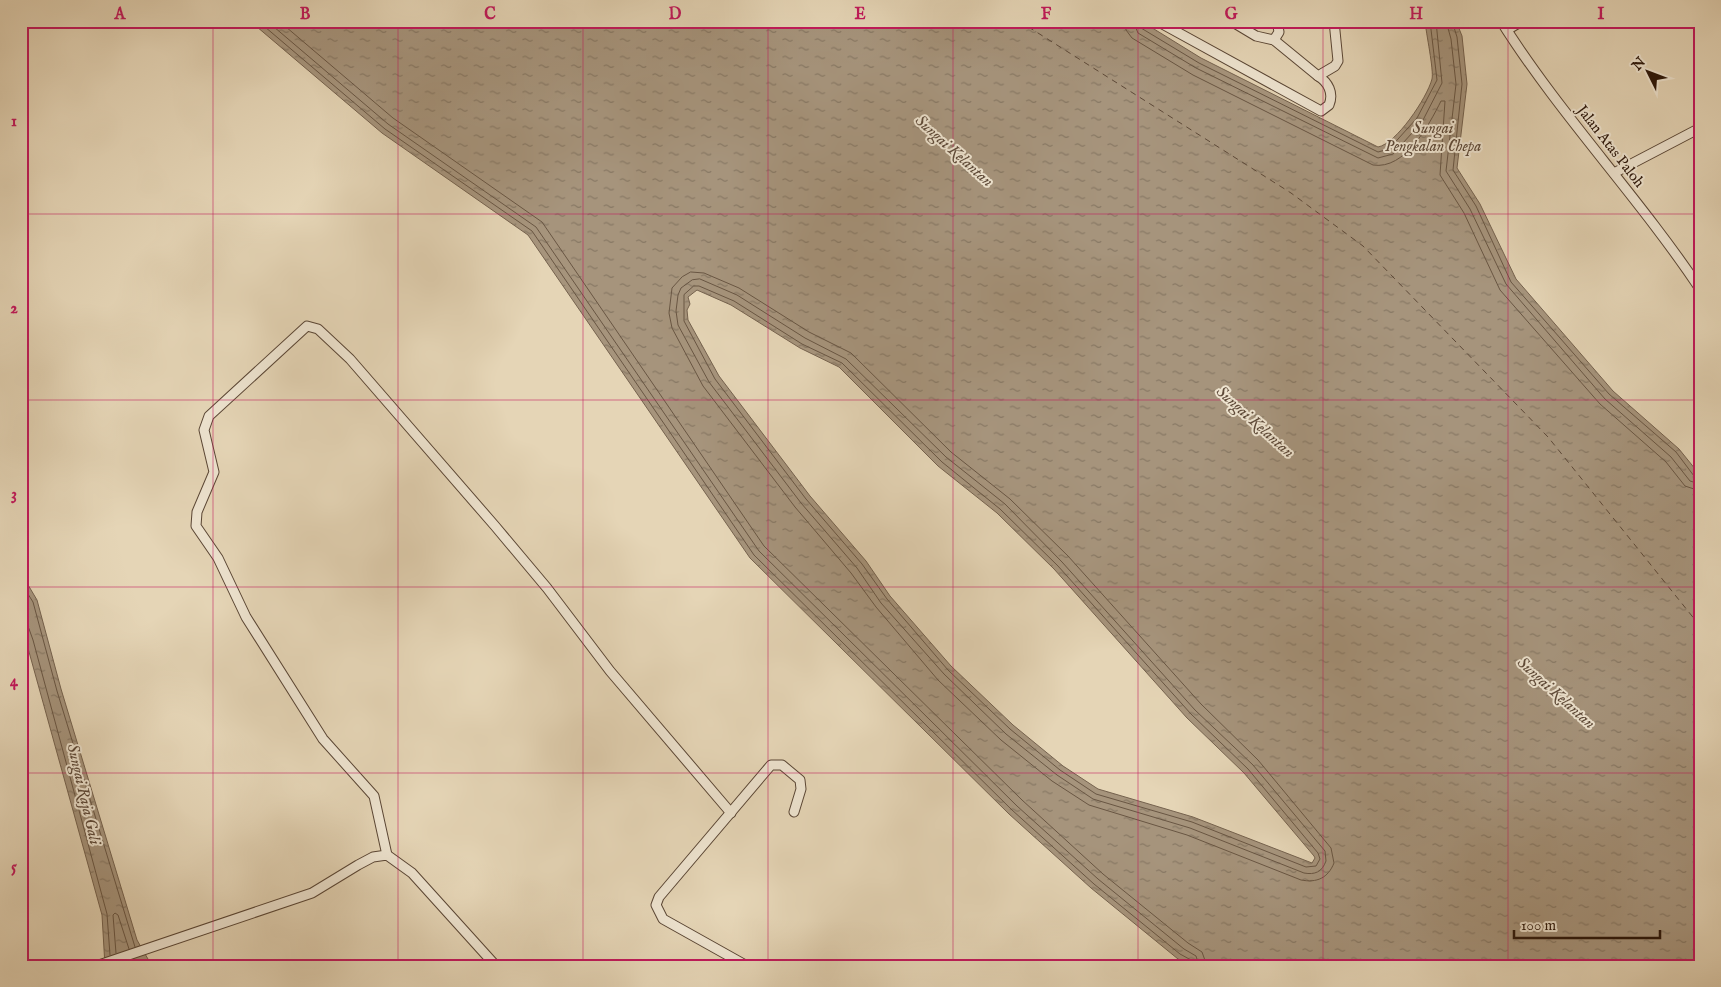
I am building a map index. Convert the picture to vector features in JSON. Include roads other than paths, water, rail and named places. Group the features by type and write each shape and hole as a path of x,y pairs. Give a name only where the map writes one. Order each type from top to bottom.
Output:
{"street":[{"path":"1157,21 1321,111 1330,105 1331,94 1324,80 1274,40 1256,36 1231,21"},
{"path":"1274,40 1279,32 1277,21"},
{"path":"1318,76 1335,66 1338,61 1334,21"},
{"name":"Jalan Atas Paloh","path":"1501,21 1527,61 1677,254 1700,288"},
{"path":"1506,30 1522,21"},
{"path":"1614,173 1700,128"},
{"path":"387,856 374,796 323,738 246,617 218,558 198,530 195,521 196,512 214,472 204,430 208,416 307,326 318,329 350,359 506,540 610,671 731,813"},
{"path":"747,966 663,919 656,905 659,897 768,767 775,763 782,766 802,783 794,812"},
{"path":"96,966 312,893 373,857 387,856 412,873 496,966"}],"water":[{"path":"250,21 1141,21 1201,58 1378,147 1393,138 1410,119 1424,97 1432,79 1425,21 1456,21 1462,36 1467,84 1457,168 1480,204 1516,279 1613,391 1679,449 1700,475 1700,966 1192,966 1178,959 1091,888 1009,814 750,558 528,235 382,133","holes":["697,290 731,305 800,348 839,367 938,466 997,513 1054,569 1187,718 1244,773 1314,856 1315,858 1312,863 1193,817 1098,789 1063,766 1013,725 951,666 890,596 866,561 810,496 719,376 688,320 687,310 690,304 688,297"]},
{"name":"Sungai Raja Gali","path":"21,573 37,600 61,689 137,940 152,966 105,966 102,915 21,623"}],"water label":[{"name":"Sungai Pengkalan Chepa","path":"1433,136"},
{"name":"Sungai Kelantan","path":"955,150"},
{"name":"Sungai Kelantan","path":"1256,421"},
{"name":"Sungai Kelantan","path":"1557,692"}]}
